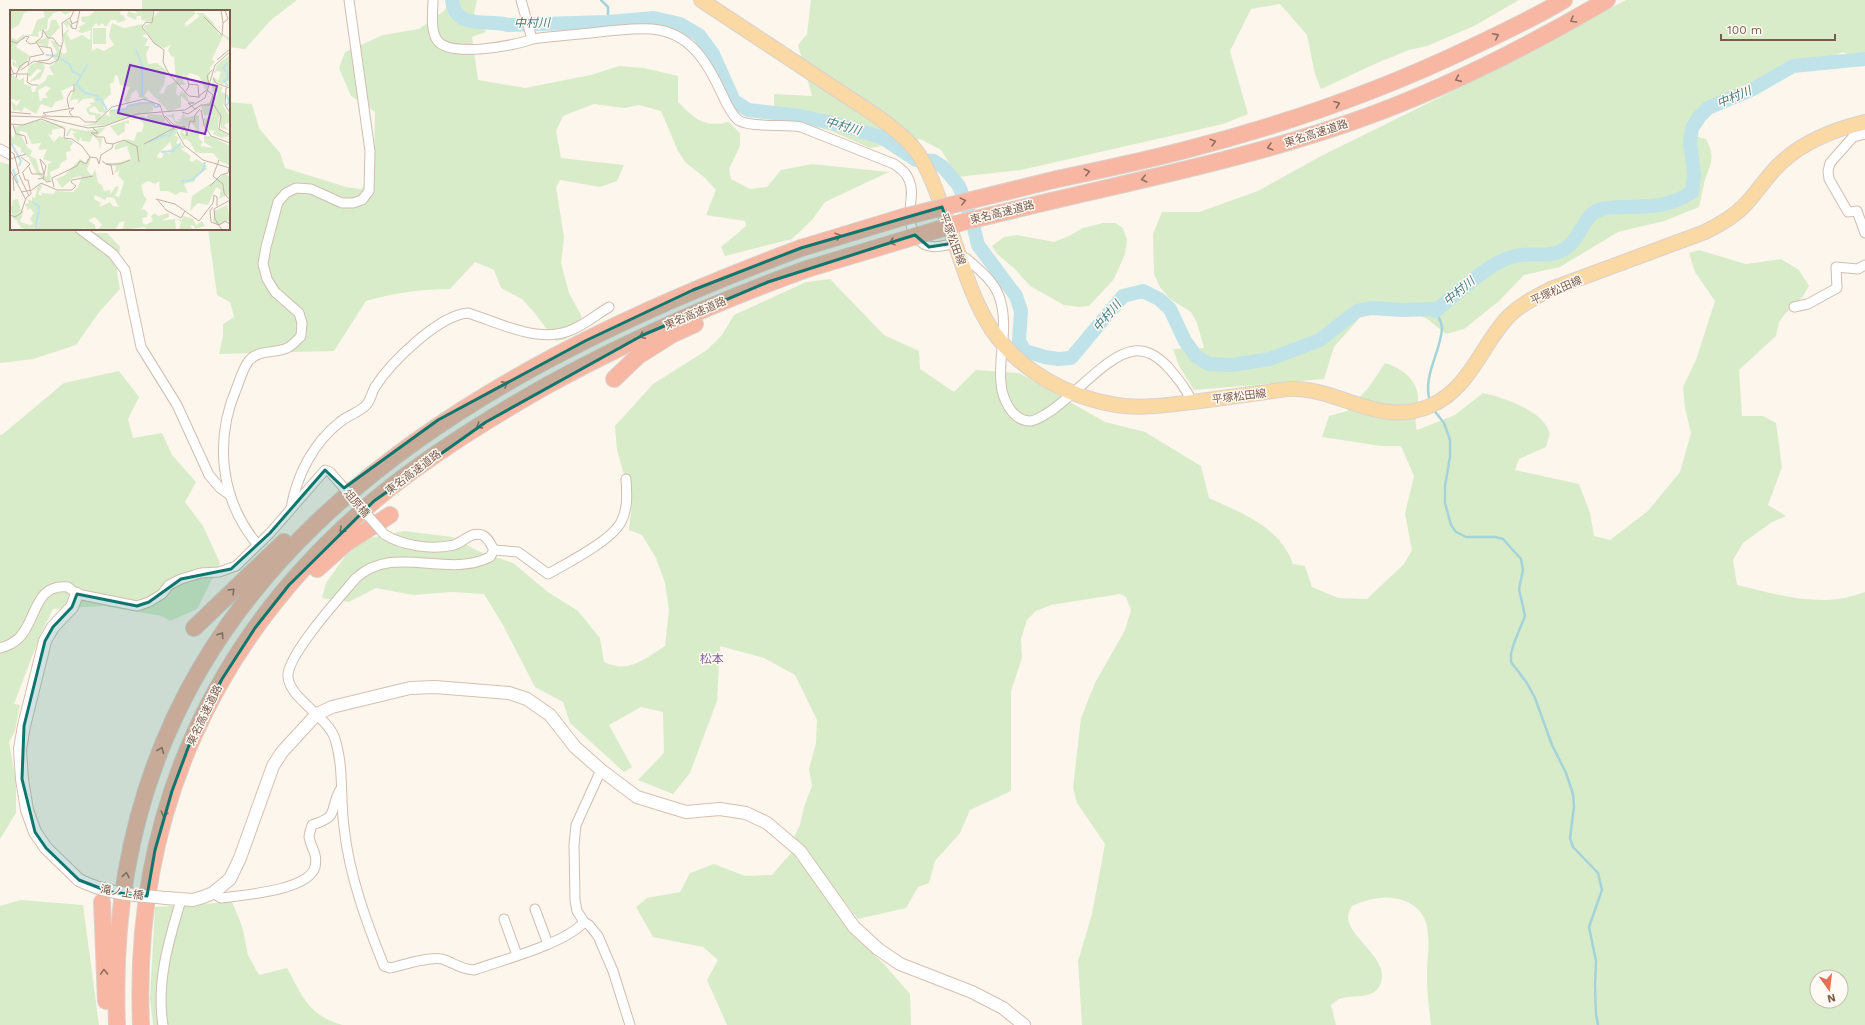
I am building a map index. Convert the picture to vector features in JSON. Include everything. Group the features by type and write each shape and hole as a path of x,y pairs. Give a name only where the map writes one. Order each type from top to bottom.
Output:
{"highway":[{"name":"東名高速道路","path":"117,1025 117,939 125,878 134,834 148,786 180,707 201,668 244,602 287,552 314,524 359,483 388,461 478,399 585,340 633,317 733,274 801,248 902,217 1049,181 1184,151 1322,110 1409,76 1450,58 1527,21 1564,0"},
{"name":"東名高速道路","path":"141,1025 140,966 144,916 155,850 172,791 191,740 210,700 255,628 280,596 314,557 374,501 405,476 486,422 593,360 643,335 728,298 808,268 963,222 1224,160 1357,120 1418,96 1510,54 1607,0"},
{"path":"614,379 638,356 673,334 808,268"},
{"path":"194,628 249,573 318,509 353,480 406,440 438,420 478,399"},
{"path":"172,791 224,689 266,624 301,584 322,564 345,544 390,515"},
{"path":"102,902 104,979 108,1025"}],"main road":[{"name":"平塚松田線","path":"701,0 891,127 916,151 932,180 961,260 982,312 992,330 1022,363 1043,378 1072,394 1118,405 1156,407 1296,389 1325,394 1372,410 1397,414 1426,408 1445,398 1461,384 1493,335 1507,318 1528,301 1551,289 1705,232 1728,220 1743,207 1782,162 1802,146 1832,133 1865,122"}],"street":[{"path":"257,544 250,536 230,495 222,447 225,425 232,397 248,362 256,354 288,347 301,336 302,323 298,313 275,292 267,279 263,264 266,246 278,202 286,193 296,188 311,189 342,203 353,203 362,200 369,191 370,145 349,0"},
{"path":"433,0 433,27 437,40 445,46 456,49 486,48 521,43 531,36 636,29 660,30 684,40 700,54 710,69 727,106 738,120 755,125 786,125 801,127 894,164 904,171 910,180 910,227 921,243 929,247 955,243"},
{"path":"521,0 531,36"},
{"path":"1865,134 1853,137 1830,163 1828,171 1829,179 1848,212 1861,210 1865,233"},
{"path":"0,149 10,154"},
{"path":"81,230 113,254 125,270 141,348 177,405 209,475 220,488 230,495"},
{"path":"961,260 966,258 990,280 1000,298 1004,317 1004,344 1000,383 1004,399 1014,415 1029,421 1052,411 1114,359 1134,351 1148,352 1160,359 1187,389 1192,402"},
{"path":"1794,308 1808,304 1837,288 1836,267 1858,269 1865,265"},
{"path":"0,648 14,642 23,634 40,600 51,589 57,587 68,587 76,594 137,606 149,602 162,594 169,585 181,579 201,573 231,569 236,566 270,533 291,508 299,478 305,463 319,444 345,417 361,410 368,403 375,387 389,370 425,333 450,317 468,313 531,334 552,336 570,331 609,308"},
{"name":"俎原橋","path":"291,508 325,470 330,472 384,534 393,539 433,547 454,545 475,534 483,535 490,542 494,550"},
{"path":"584,922 579,928 548,944 474,970 462,969 441,959 433,959 390,968 384,966 351,871 344,827 341,767 334,737 325,722 297,695 289,681 288,674 293,662 311,632 356,578 365,570 376,564 394,562 458,565 472,563 490,557 494,550 518,552 548,574 596,546 621,523 626,508 626,480"},
{"name":"滝ノ上橋","path":"76,594 72,607 52,627 45,641 24,726 20,749 22,778 27,810 35,832 46,848 79,880 94,888 110,892 181,900 193,900 213,893"},
{"path":"341,789 337,796 332,814 327,820 312,826 309,837 316,852 315,868 306,877 281,890 221,898 213,893 230,879 235,870 272,766 282,752 317,714 340,705 410,688 435,687 509,693 527,699 550,715 575,747 601,770 637,797 686,812 720,809 746,813 767,823 800,851 854,927 878,950 900,964 972,992 1003,1008 1024,1025"},
{"path":"601,770 576,825 574,845 575,900 578,911 584,922 589,925 598,936 613,971 630,1025"},
{"path":"163,1025 161,997 166,954 181,900"},
{"path":"535,909 548,944"},
{"path":"504,919 517,955"}],"highlighted area":[{"path":"942,207 955,243 929,247 915,235 768,282 643,335 486,422 374,501 289,585 255,628 222,679 191,740 172,791 155,850 147,896 110,892 79,880 46,848 35,832 22,779 24,726 45,641 53,627 72,607 77,594 137,606 149,602 181,579 231,569 270,533 325,470 344,488 438,420 585,341 693,290 801,248"}],"green space":[{"path":"142,0 297,0 271,20 245,49 230,47 230,10 142,10"},
{"path":"451,0 477,0 474,13 486,32 472,37 478,80 525,88 591,75 619,66 644,68 678,76 678,102 689,113 700,121 706,123 720,124 729,122 740,133 740,146 729,169 731,179 750,189 767,187 781,170 812,164 889,172 825,202 812,220 792,239 725,256 721,247 746,226 745,221 706,215 716,190 704,177 686,163 678,151 661,111 639,105 624,108 594,104 563,116 556,131 561,158 624,165 617,181 600,187 560,180 556,187 564,237 561,263 569,293 582,317 566,339 556,341 522,299 501,288 494,270 475,262 450,289 408,292 366,301 334,351 219,354 223,336 223,324 234,317 230,302 217,295 208,230 230,230 230,102 252,104 259,128 280,153 285,168 346,187 361,189 374,174 375,112 351,96 339,68 345,52 383,35 419,29 444,11"},
{"path":"811,0 1519,0 1474,26 1427,46 1409,50 1377,63 1321,89 1315,74 1307,35 1280,4 1251,9 1230,51 1248,114 1223,124 1021,170 958,177 941,150 920,139 870,148 829,130 774,119 774,94 812,96 798,45 807,34"},
{"path":"1626,0 1865,0 1865,62 1843,52 1736,93 1694,121 1694,136 1706,139 1712,157 1699,207 1664,221 1618,232 1560,267 1524,275 1499,301 1464,329 1446,334 1426,318 1400,310 1364,313 1334,347 1324,379 1194,390 1179,366 1173,349 1204,348 1197,323 1191,312 1170,299 1160,287 1154,274 1153,234 1162,212 1199,212 1258,191 1321,156 1469,83"},
{"path":"0,162 10,165 10,230 90,230 92,233 107,233 120,247 117,273 120,289 100,311 76,345 33,359 0,363"},
{"path":"1103,223 1115,223 1123,228 1127,240 1125,254 1114,279 1089,306 1080,307 1064,305 1030,286 1015,269 997,254 992,246 1004,237 1017,235 1054,242 1083,228"},
{"path":"1699,250 1746,264 1781,259 1799,270 1809,286 1803,296 1779,322 1776,336 1739,370 1742,416 1763,416 1776,423 1782,467 1768,505 1786,516 1772,522 1743,543 1733,560 1737,585 1813,600 1845,598 1865,592 1865,1025 1431,1025 1427,982 1428,930 1425,920 1420,911 1411,904 1399,899 1387,897 1363,901 1352,906 1349,912 1348,917 1350,926 1376,959 1381,968 1382,977 1376,991 1367,995 1342,998 1331,1005 1336,1025 1082,1025 1078,961 1092,914 1105,844 1077,803 1073,788 1081,718 1095,683 1125,630 1131,610 1126,597 1120,594 1051,605 1036,611 1027,620 1021,639 1022,658 1011,691 1011,791 970,810 960,833 935,861 929,883 918,887 906,908 858,919 794,837 800,825 804,807 812,786 809,769 816,743 817,720 795,675 764,658 720,646 717,701 690,773 673,794 638,780 664,753 663,712 641,707 609,725 632,767 624,772 570,723 563,702 535,687 503,625 484,594 451,592 413,595 376,588 349,602 322,598 326,583 346,555 365,539 404,531 452,537 478,551 513,563 548,592 578,611 600,638 604,662 613,665 629,666 650,656 665,646 669,610 665,583 656,558 642,535 629,530 632,503 617,450 615,426 653,384 707,350 722,335 734,315 806,282 830,279 884,335 919,351 920,369 954,392 976,370 1019,373 1105,422 1145,432 1201,466 1209,498 1247,516 1269,531 1279,540 1287,551 1293,564 1305,566 1312,587 1338,598 1367,599 1404,564 1412,550 1405,514 1414,476 1401,446 1381,446 1322,437 1329,416 1347,411 1369,387 1385,363 1397,368 1407,375 1417,390 1417,430 1455,415 1483,393 1521,406 1531,411 1546,424 1549,437 1546,447 1519,459 1515,470 1579,484 1590,513 1594,536 1610,540 1648,511 1680,472 1691,433 1685,408 1683,387 1696,360 1715,301 1695,272 1689,253"},
{"path":"119,371 139,397 128,419 133,438 162,433 172,455 196,482 185,502 203,526 220,563 197,609 170,621 162,616 103,606 53,609 41,633 14,704 20,705 15,731 9,742 16,781 16,813 0,839 0,435 64,383"},
{"path":"792,852 868,949 884,964 910,994 911,1025 727,1025 707,980 718,960 703,947 653,937 636,907 647,898 680,892 690,873 714,864 745,876 772,875"},
{"path":"21,900 83,905 99,1025 0,1025 0,906"},
{"path":"232,902 242,926 248,955 259,975 287,968 308,1004 322,1016 343,1025 153,1025 150,998 155,907"}],"waterway":[{"name":"中村川","path":"452,0 455,10 459,16 474,22 501,23 508,25 608,22 654,18 680,24 699,35 713,54 734,101 748,110 800,116 833,123 881,137 916,160 934,161 943,167 959,186 973,224 978,245 1016,296 1021,311 1019,341 1025,351 1058,359 1071,358 1123,296 1143,291 1159,299 1170,309 1185,341 1196,356 1208,364 1232,365 1270,359 1320,340 1357,311 1371,308 1402,310 1432,309 1436,311 1474,279 1506,259 1527,254 1552,254 1563,250 1569,246 1587,219 1596,211 1611,208 1661,205 1677,200 1692,192 1694,174 1690,142 1692,128 1700,116 1708,108 1753,89 1793,66 1865,59"},
{"path":"601,0 608,7 608,22"},
{"path":"1430,401 1428,382 1439,346 1442,328 1436,311"},
{"path":"1433,409 1444,423 1450,440 1450,457 1445,486 1445,503 1451,525 1456,532 1466,537 1495,537 1503,539 1521,559 1523,570 1519,589 1525,616 1514,643 1511,654 1511,662 1527,683 1535,698 1552,745 1566,773 1573,794 1574,807 1570,838 1573,847 1598,873 1602,890 1589,927 1596,961 1595,986 1598,1025"}],"district":[{"name":"松本","path":"712,659"}]}
